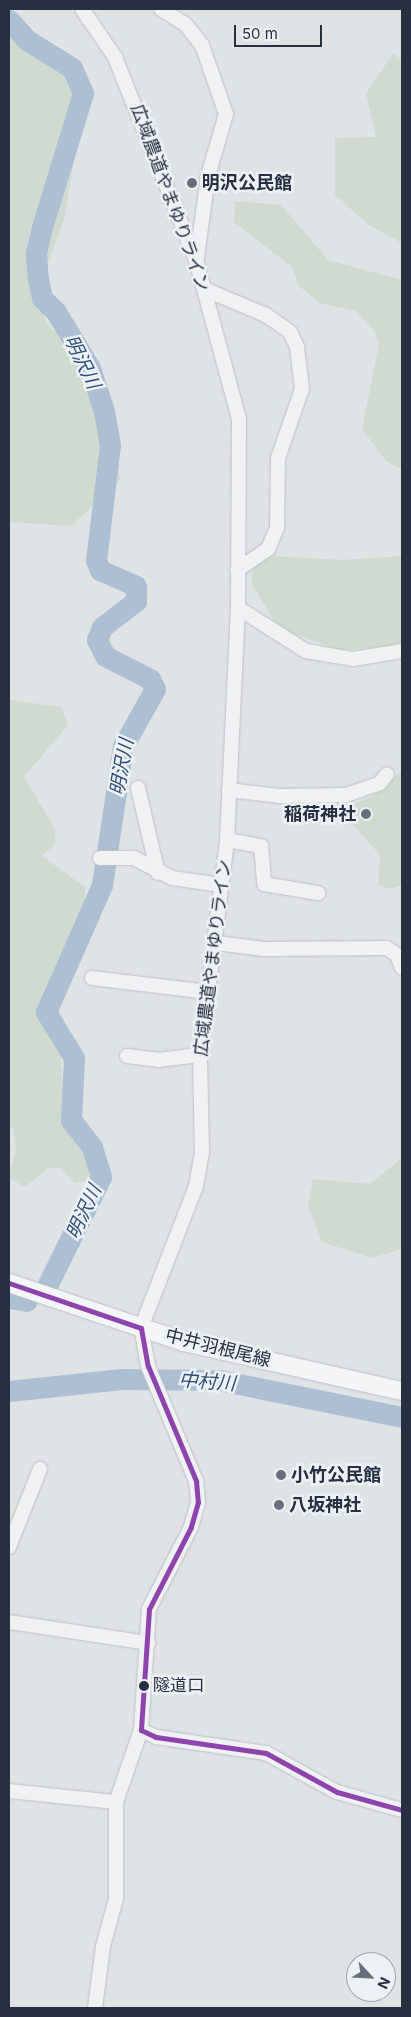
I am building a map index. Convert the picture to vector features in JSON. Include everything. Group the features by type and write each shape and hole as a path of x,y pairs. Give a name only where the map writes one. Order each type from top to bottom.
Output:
{"main road":[{"name":"中井羽根尾線","path":"9,1283 141,1328 402,1391"}],"street":[{"name":"広域農道やまゆりライン","path":"82,9 115,57 196,260 239,419 238,608 228,840 217,943 208,992 200,1055 204,1116 196,1186 141,1328"},
{"path":"161,9 185,24 202,45 226,114 208,176 196,260"},
{"path":"204,289 266,315 290,332 302,389 278,458 276,528 268,549 237,570"},
{"path":"238,608 306,651 353,659 402,651"},
{"path":"229,790 279,796 346,795 380,783 387,774"},
{"path":"138,788 158,874"},
{"path":"228,840 261,846 264,884 318,893"},
{"path":"100,858 134,858 158,874 222,884"},
{"path":"217,943 264,949 386,948 397,955 402,968"},
{"path":"92,978 208,992"},
{"path":"127,1056 158,1060 200,1055"},
{"path":"95,2008 116,1899 116,1802 141,1730 149,1609 191,1527 198,1502 196,1481 148,1366 141,1328"},
{"path":"9,1546 40,1469"},
{"path":"9,1622 148,1642"},
{"path":"141,1730 156,1737 266,1753 337,1792 402,1810"},
{"path":"9,1791 116,1802"}],"shaded area":[{"path":"9,24 70,81 80,126 64,220 36,297 49,327 93,363 113,414 120,480 71,526 9,522"},
{"path":"393,54 402,59 402,243 369,225 335,195 335,138 376,137 366,93"},
{"path":"235,201 281,205 328,260 402,280 402,470 386,461 362,429 379,344 374,330 356,311 320,303 299,286 292,267 234,222"},
{"path":"270,556 342,560 402,556 402,645 340,650 294,634 274,621 251,582 254,566"},
{"path":"9,700 62,707 68,725 24,777 55,829 55,844 42,856 85,887 85,903 36,1013 61,1057 65,1121 89,1161 89,1180 75,1183 61,1168 48,1168 25,1187 9,1178 16,1149 14,1129 9,1127"},
{"path":"402,770 402,885 390,889 378,885 380,855 348,819 352,805 373,796"},
{"path":"402,1158 402,1249 372,1258 322,1242 308,1205 313,1179 370,1184"}],"waterway":[{"name":"明沢川","path":"9,20 27,40 72,68 83,93 42,227 36,253 38,279 42,298 56,312 90,368 104,411 110,445 96,560 100,570 136,586 136,601 102,627 97,640 105,656 150,679 155,689 123,746 102,885 46,1012 74,1058 71,1120 92,1147 101,1177 48,1284"},
{"name":"明沢川","path":"9,1298 27,1301"},
{"name":"中村川","path":"9,1391 121,1379 219,1380 402,1417"}],"transit line":[{"path":"9,1283 141,1328 148,1366 196,1481 198,1502 191,1527 149,1609 141,1730 156,1737 266,1753 337,1792 402,1810"}],"place":[{"name":"明沢公民館","path":"192,183"},
{"name":"稲荷神社","path":"366,814"},
{"name":"小竹公民館","path":"281,1475"},
{"name":"八坂神社","path":"279,1505"},
{"name":"隧道口","path":"144,1686"}]}
